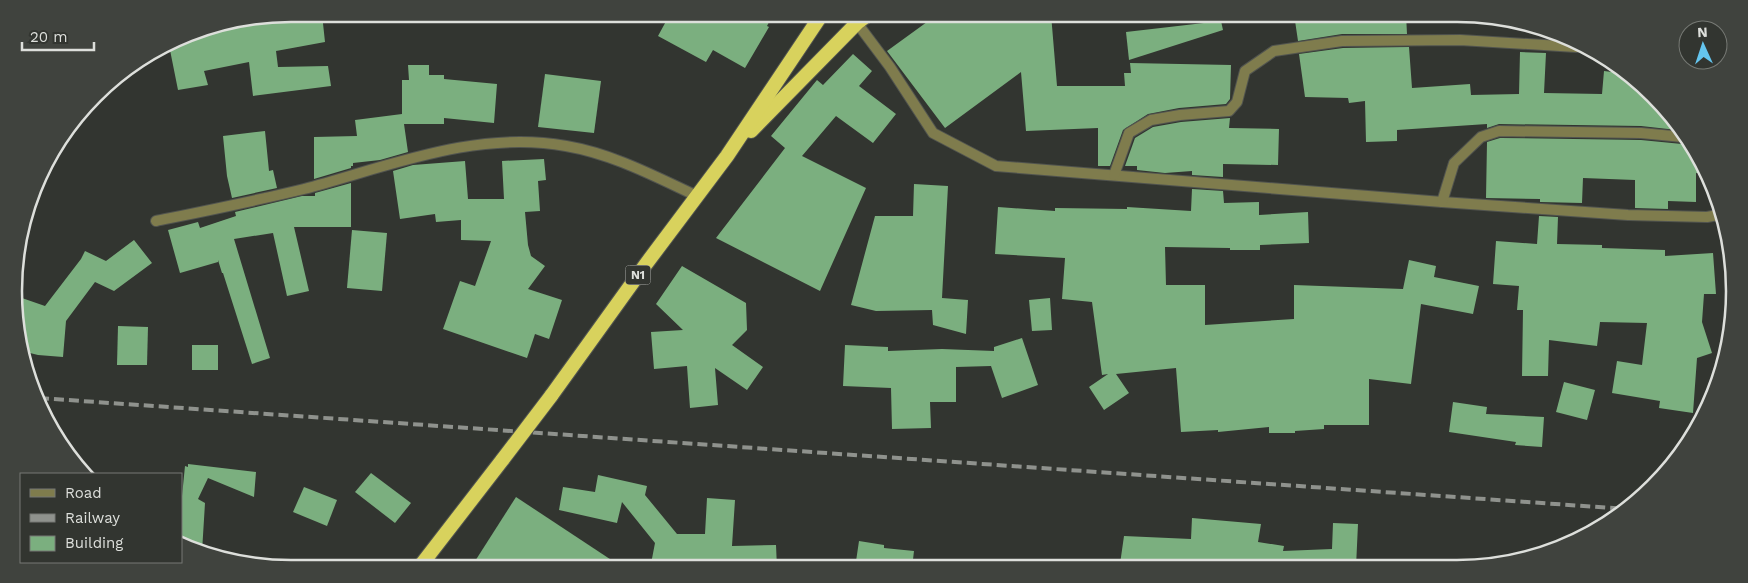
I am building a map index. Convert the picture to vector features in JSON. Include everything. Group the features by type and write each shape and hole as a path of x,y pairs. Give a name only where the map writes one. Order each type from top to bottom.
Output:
{"highway":[{"name":"N1","path":"425,560 504,459 727,156 817,22"},
{"name":"N1","path":"727,156 857,22"}],"street":[{"path":"857,22 890,67 933,133 996,166 1628,215 1714,216"},
{"path":"1114,175 1129,133 1151,120 1180,115 1228,111 1237,102 1246,71 1274,51 1342,42 1460,40 1567,46"},
{"path":"1442,202 1454,164 1481,137 1498,131 1641,133 1676,136"},
{"path":"156,221 293,191 443,150 480,144 530,142 567,146 616,159 697,196"}],"building":[{"path":"323,22 325,42 276,51 278,67 328,66 331,86 253,96 249,62 204,71 208,85 178,90 170,52 173,50 205,37 239,28 274,23"},
{"path":"666,22 769,22 767,26 769,27 745,68 713,50 706,62 658,36"},
{"path":"927,22 1052,22 1057,86 1125,86 1124,73 1131,73 1130,63 1231,65 1230,99 1226,104 1179,108 1148,114 1123,130 1110,166 1098,166 1098,128 1026,131 1021,72 945,128 887,51"},
{"path":"1212,22 1221,22 1223,30 1129,60 1126,32"},
{"path":"1295,22 1406,22 1407,34 1342,34 1298,41"},
{"path":"1409,47 1412,88 1470,84 1471,95 1519,94 1520,52 1546,53 1544,93 1602,94 1604,71 1612,72 1647,101 1671,129 1641,126 1499,124 1487,128 1487,124 1397,130 1397,141 1366,142 1365,101 1349,103 1348,98 1305,97 1299,54 1343,48"},
{"path":"853,54 872,71 859,86 896,114 873,143 836,116 802,156 866,188 820,291 716,238 785,148 771,136 817,80 823,85"},
{"path":"408,65 429,65 429,75 444,75 444,79 497,84 494,123 444,118 444,124 404,124 408,152 380,160 353,163 351,168 314,179 314,137 357,136 355,120 402,114 402,80 409,80"},
{"path":"545,74 601,81 594,133 538,127"},
{"path":"1230,118 1229,128 1279,129 1278,165 1223,164 1223,177 1192,175 1192,171 1165,173 1137,170 1137,166 1125,166 1135,138 1153,127 1181,122"},
{"path":"265,131 269,171 273,170 277,188 232,198 227,176 223,136"},
{"path":"1500,138 1641,140 1681,144 1698,173 1696,173 1696,202 1668,201 1668,209 1635,208 1635,180 1583,178 1582,203 1540,202 1540,199 1486,198 1487,142"},
{"path":"544,159 546,180 538,181 540,211 525,212 531,256 545,266 528,289 562,300 549,339 535,334 527,358 443,329 460,281 475,286 491,241 461,240 461,220 436,222 435,214 400,219 393,171 413,165 465,161 468,199 504,199 502,161"},
{"path":"351,183 351,227 294,227 309,291 287,296 273,233 234,239 270,358 252,364 218,260 218,262 180,273 168,230 198,222 200,228 236,216 235,212 302,196 315,196 315,193"},
{"path":"914,184 948,186 942,298 968,300 966,334 933,325 932,310 876,311 851,305 875,216 913,216"},
{"path":"1192,189 1223,191 1224,203 1259,202 1259,215 1308,212 1309,243 1260,245 1260,250 1165,247 1166,285 1205,285 1205,325 1294,319 1294,285 1403,289 1409,260 1436,266 1434,277 1479,286 1473,314 1421,304 1411,384 1369,379 1369,425 1324,425 1324,429 1295,431 1295,433 1269,433 1269,427 1218,432 1218,430 1181,432 1176,368 1116,374 1129,393 1104,410 1089,387 1108,374 1102,375 1092,302 1062,299 1065,258 995,254 998,207 1055,211 1055,208 1127,209 1127,207 1191,211"},
{"path":"1539,216 1558,217 1557,244 1665,250 1665,256 1713,253 1716,294 1704,294 1702,322 1712,353 1697,358 1693,413 1659,408 1660,401 1612,393 1617,361 1642,365 1647,323 1600,322 1597,346 1549,340 1548,376 1522,376 1523,310 1517,310 1519,286 1493,284 1496,241 1537,244"},
{"path":"352,230 387,233 382,291 347,288"},
{"path":"134,240 152,263 114,291 95,282 66,321 63,357 30,353 22,298 45,306 85,251 106,261"},
{"path":"682,266 746,303 747,330 732,345 763,367 747,390 715,368 718,405 690,408 687,366 654,369 651,332 683,330 656,304"},
{"path":"1050,298 1052,330 1032,331 1029,300"},
{"path":"118,326 148,327 147,365 117,365"},
{"path":"1022,338 1038,385 1002,398 991,366 956,367 956,402 930,402 931,428 892,429 891,388 843,386 845,345 888,347 888,351 942,349 994,351 994,347"},
{"path":"192,345 218,345 218,370 192,370"},
{"path":"1564,382 1595,390 1587,420 1556,412"},
{"path":"1453,402 1487,407 1486,414 1544,417 1542,447 1515,445 1516,442 1449,432"},
{"path":"188,464 256,472 254,497 208,478 198,499 205,503 202,545 182,537 182,496 185,466 188,467"},
{"path":"371,473 411,503 395,523 355,492"},
{"path":"598,475 647,486 645,495 677,534 705,534 707,498 735,500 732,546 776,545 777,560 652,560 655,543 622,502 617,523 559,510 563,487 595,492"},
{"path":"304,487 337,500 327,526 293,512"},
{"path":"516,497 611,560 476,560"},
{"path":"1192,518 1261,524 1258,542 1284,546 1283,551 1332,549 1333,523 1358,524 1356,560 1121,560 1124,536 1191,539"},
{"path":"859,541 884,545 884,548 914,551 913,560 856,560"}],"railway":[{"path":"45,398 1616,508"}]}
